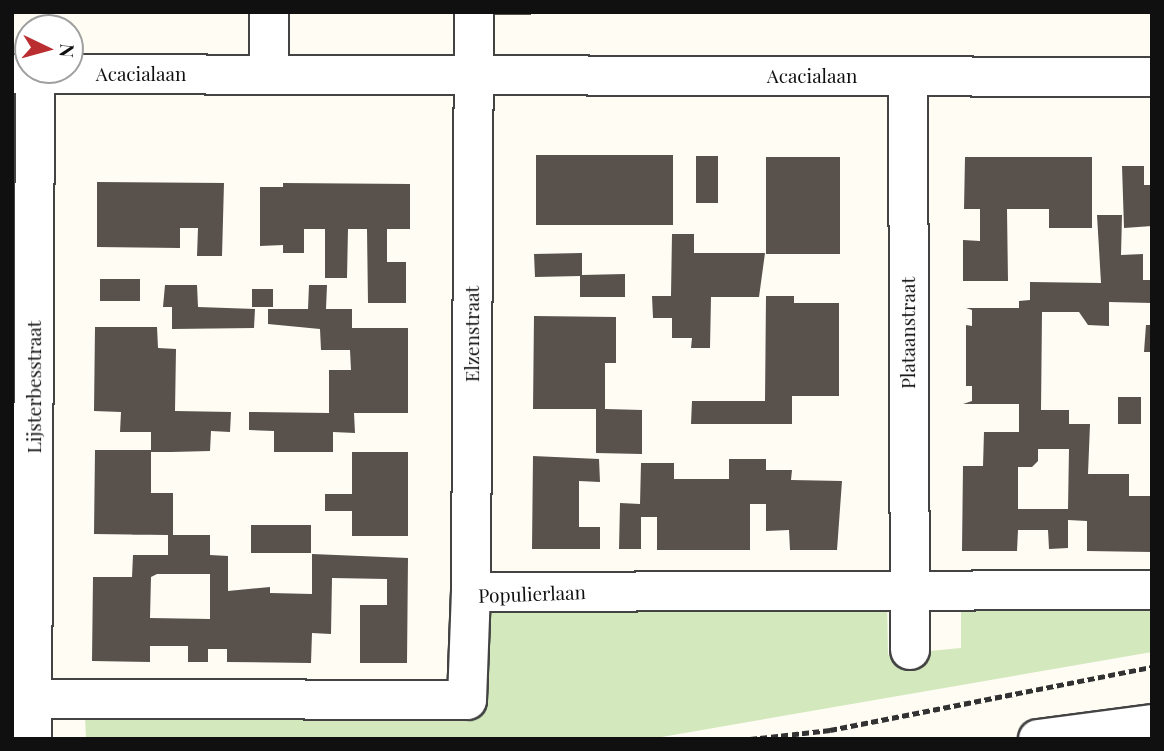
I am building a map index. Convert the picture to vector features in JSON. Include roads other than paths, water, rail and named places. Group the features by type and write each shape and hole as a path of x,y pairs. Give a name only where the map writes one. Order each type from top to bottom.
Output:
{"street":[{"path":"269,12 269,75"},
{"path":"473,76 474,12"},
{"name":"Acacialaan","path":"84,74 1152,77"},
{"name":"Elzenstraat","path":"471,592 473,76"},
{"name":"Plataanstraat","path":"908,76 910,650"},
{"name":"Lijsterbesstraat","path":"24,84 22,699 32,739"},
{"name":"Populierlaan","path":"22,699 467,700 471,592 1152,590"},
{"path":"1038,739 1152,724"}]}
